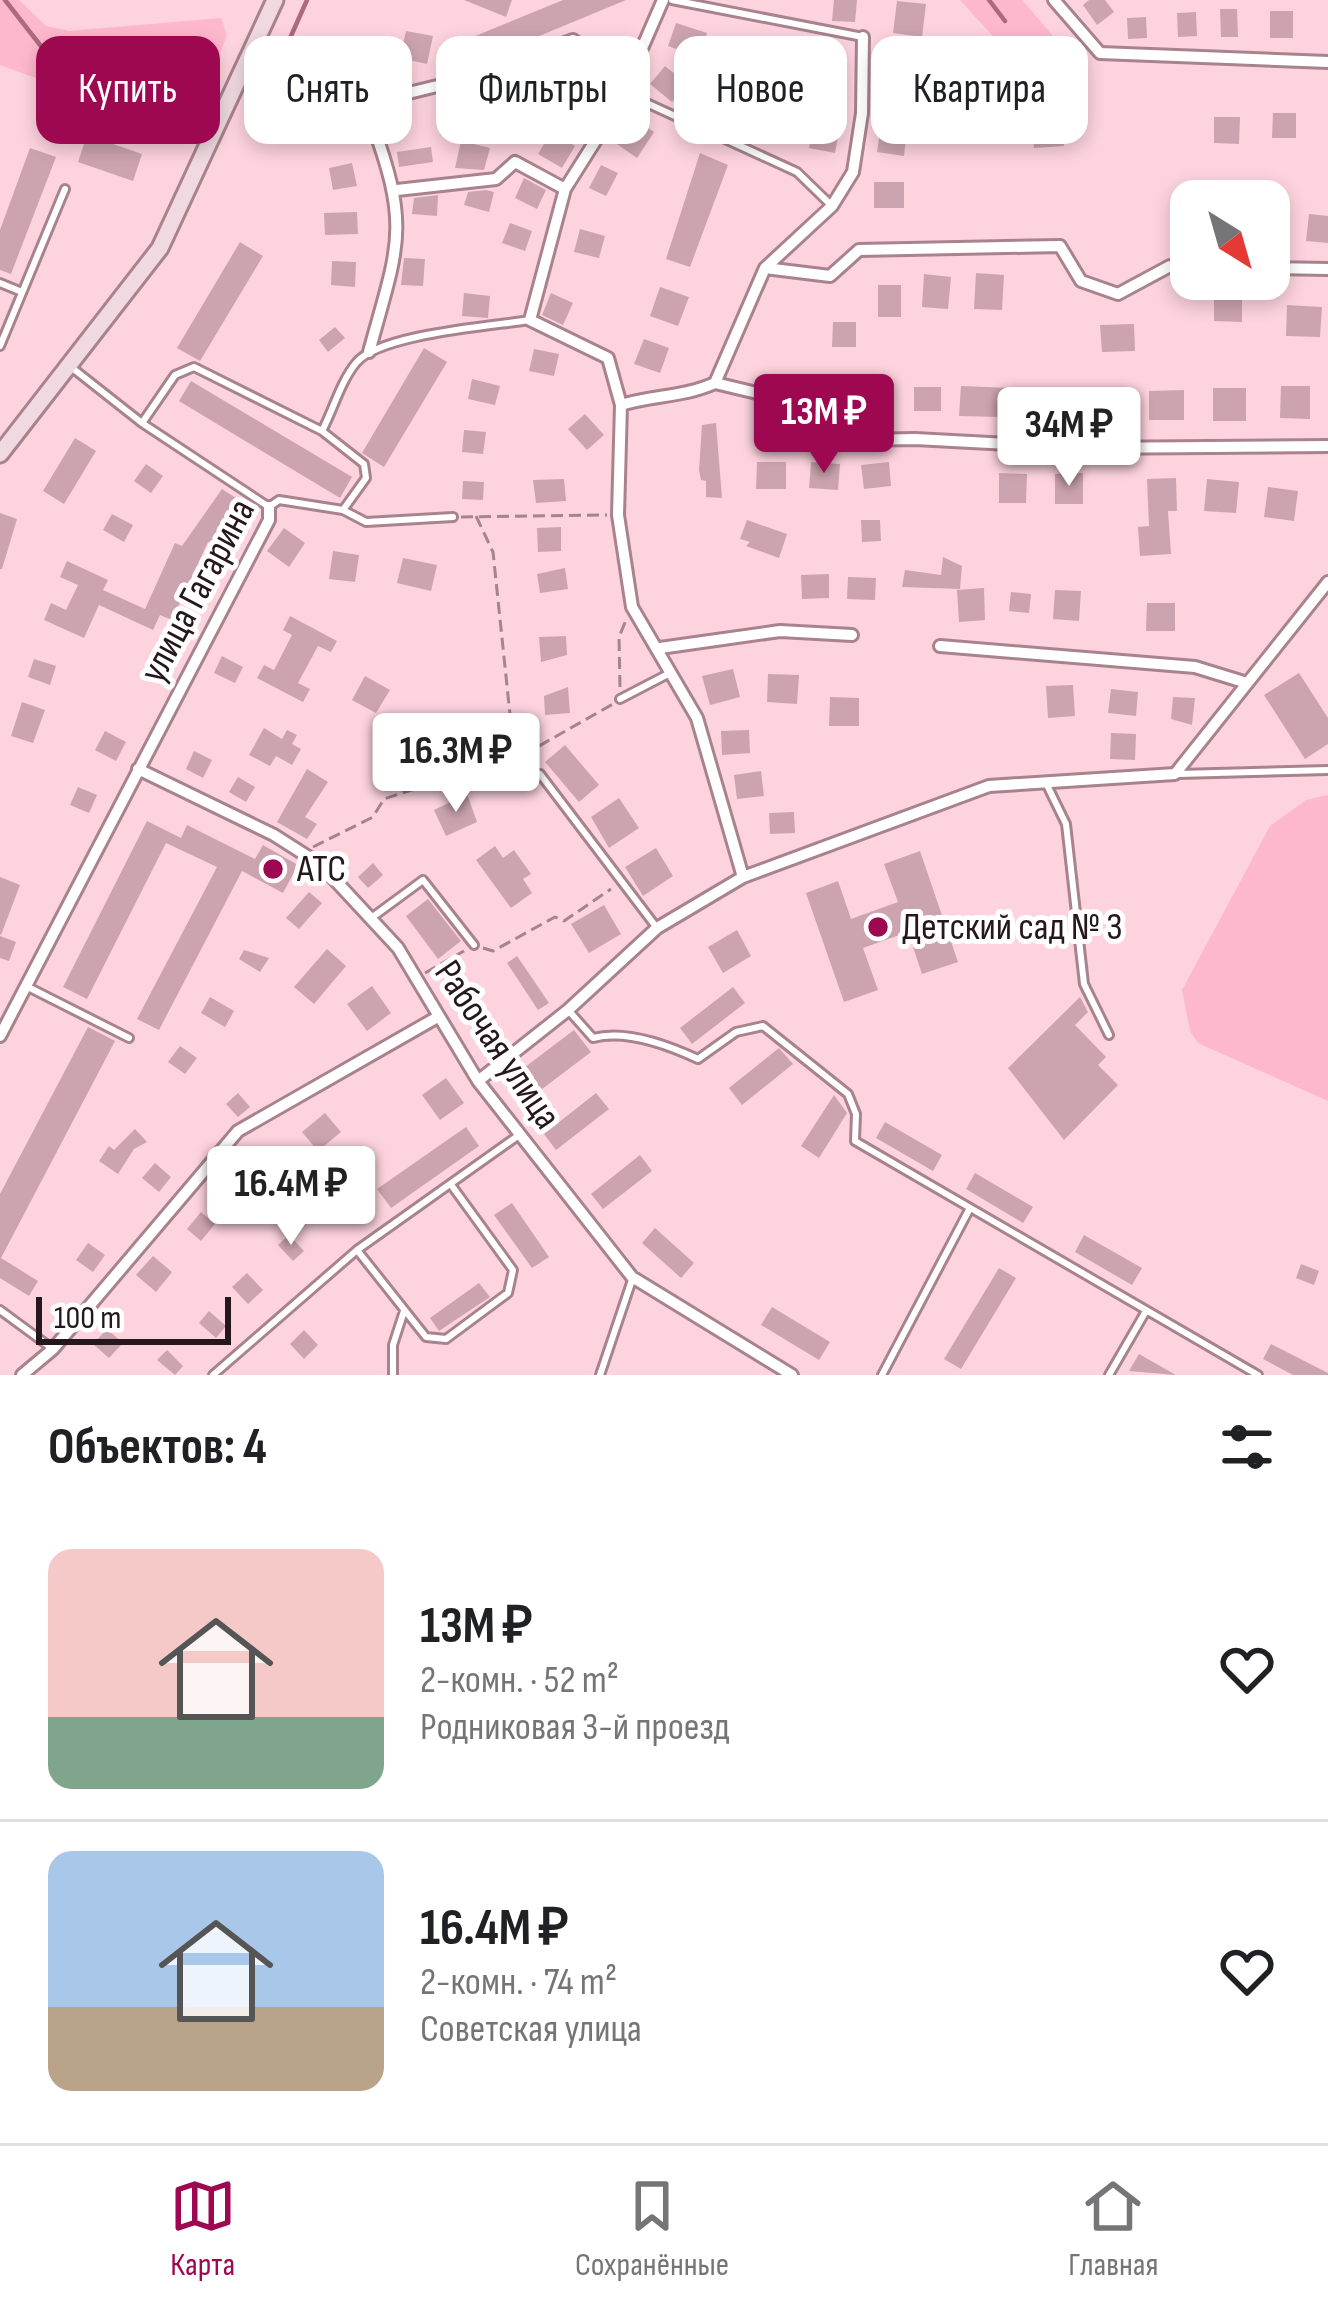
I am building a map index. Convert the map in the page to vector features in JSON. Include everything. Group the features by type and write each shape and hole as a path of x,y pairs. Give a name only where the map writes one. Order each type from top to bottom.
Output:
{"main road":[{"path":"0,454 160,248 275,0"}],"street":[{"path":"650,38 663,0"},
{"path":"1054,0 1100,53 1328,62"},
{"path":"715,383 765,268 832,206 853,172 863,38"},
{"path":"369,352 400,233 397,190 372,123 380,100 436,86"},
{"path":"591,144 565,189 530,320 608,358 621,405 618,515 632,607 674,670 697,718 743,877"},
{"path":"397,190 496,179 515,162 565,189"},
{"path":"765,268 830,276 859,250 1060,246 1081,281 1118,294 1170,266"},
{"path":"1290,268 1328,269"},
{"path":"621,405 652,396 688,395 715,383 760,394 802,441 914,439 1085,448 1328,446"},
{"name":"улица Гагарина","path":"0,1036 268,520 269,507"},
{"path":"478,1081 568,1010 657,928 743,877 989,786 1174,774 1328,582"},
{"path":"660,648 780,631 852,635"},
{"path":"940,646 1195,667 1247,683"},
{"name":"Рабочая улица","path":"138,769 307,854 374,916 478,1081 632,1276 792,1375"},
{"path":"22,1375 53,1349 238,1131 436,1018"}],"lane":[{"path":"672,0 863,38"},
{"path":"650,105 796,172 832,206"},
{"path":"0,346 65,189"},
{"path":"0,283 22,292"},
{"path":"322,431 356,363 369,352 441,333 530,320"},
{"path":"70,367 142,423 269,507"},
{"path":"142,423 175,375 194,367 322,431 364,464 366,478 343,510"},
{"name":"улица Гагарина","path":"269,507 279,500 343,510 367,522 453,517"},
{"path":"620,699 674,670"},
{"path":"1174,774 1328,770"},
{"path":"540,774 657,928"},
{"path":"1045,779 1066,824 1084,984 1109,1036"},
{"path":"374,916 423,880 474,945"},
{"path":"26,986 129,1038"},
{"path":"568,1010 593,1038 608,1034 636,1038 698,1059 736,1032 764,1026 848,1094 856,1142 1258,1375"},
{"path":"213,1375 357,1250 519,1135"},
{"path":"357,1250 426,1336 446,1339 508,1292 514,1282 513,1270 452,1186"},
{"path":"883,1375 970,1208"},
{"path":"600,1375 632,1276"},
{"path":"0,1310 53,1349"},
{"path":"1109,1375 1147,1310"},
{"path":"393,1375 393,1345 404,1312"}],"path":[{"path":"453,517 618,515"},
{"path":"476,516 493,552 511,724 532,750 540,774"},
{"path":"307,854 374,817 384,800 532,750 620,699 619,637 632,607"},
{"path":"416,979 474,945 493,951 555,917 564,921 611,890"}],"shaded area":[{"path":"0,0 19,0 46,26 69,31 221,18 227,35 220,53 220,36 36,36 36,78 0,65"},
{"path":"960,0 1022,0 1053,36 993,36"},
{"path":"1328,795 1328,1101 1198,1043 1190,1031 1182,990 1270,826 1306,800"}],"building":[{"path":"464,0 512,0 506,17"},
{"path":"563,0 626,0 539,36 475,36"},
{"path":"834,0 857,0 855,22 832,21"},
{"path":"1105,0 1114,12 1097,25 1083,5"},
{"path":"897,1 926,4 922,36 893,33"},
{"path":"1220,9 1237,9 1238,37 1221,37"},
{"path":"1270,11 1293,11 1293,38 1270,38"},
{"path":"1196,12 1197,36 1178,37 1177,13"},
{"path":"1146,17 1147,38 1128,39 1127,18"},
{"path":"676,23 707,33 674,36 674,48 668,46"},
{"path":"406,31 433,36 427,64 412,61 412,36 405,36"},
{"path":"665,66 674,73 674,100 672,102 650,84"},
{"path":"1273,113 1296,113 1296,138 1272,138"},
{"path":"1214,117 1240,117 1239,144 1214,143"},
{"path":"84,144 113,144 142,154 133,181 78,162"},
{"path":"460,144 490,148 484,170 455,168"},
{"path":"544,144 575,146 562,168 538,154"},
{"path":"617,144 646,144 637,158"},
{"path":"810,144 837,144 835,153 809,148"},
{"path":"878,144 905,144 904,156 877,152"},
{"path":"1034,144 1064,144 1064,146 1034,148"},
{"path":"431,147 433,162 399,167 397,152"},
{"path":"30,148 56,157 11,274 0,270 0,230"},
{"path":"700,153 728,165 690,267 666,259"},
{"path":"352,163 357,186 333,190 329,168"},
{"path":"601,165 618,173 606,196 589,188"},
{"path":"524,178 546,190 537,209 515,198"},
{"path":"874,182 904,182 904,208 874,208"},
{"path":"468,192 494,192 489,212 464,205"},
{"path":"438,195 437,216 412,214 414,198"},
{"path":"357,212 358,234 325,235 324,213"},
{"path":"1309,214 1328,216 1328,243 1306,241"},
{"path":"510,223 532,231 525,251 502,243"},
{"path":"580,229 605,236 599,258 574,252"},
{"path":"240,242 263,256 200,361 177,348"},
{"path":"404,258 425,259 423,286 401,285"},
{"path":"332,261 356,262 355,287 331,285"},
{"path":"976,273 1004,275 1002,310 974,309"},
{"path":"924,274 951,277 948,309 922,307"},
{"path":"878,285 901,285 901,317 878,317"},
{"path":"660,287 689,297 678,326 650,316"},
{"path":"464,293 490,296 488,318 462,316"},
{"path":"551,293 573,303 563,325 542,315"},
{"path":"1214,300 1242,300 1242,322 1214,321"},
{"path":"1287,305 1322,307 1320,337 1286,336"},
{"path":"833,322 856,322 856,347 832,347"},
{"path":"1134,324 1135,351 1102,352 1100,325"},
{"path":"335,327 345,338 328,352 319,340"},
{"path":"644,339 669,348 660,373 634,364"},
{"path":"424,348 447,362 384,467 362,453"},
{"path":"534,349 559,354 554,376 529,371"},
{"path":"472,379 500,386 495,405 468,399"},
{"path":"191,381 352,477 340,498 179,401"},
{"path":"814,386 841,386 841,410 814,410"},
{"path":"864,386 892,386 892,410 864,411"},
{"path":"961,386 1035,389 1036,418 959,416"},
{"path":"1281,386 1310,386 1310,419 1280,418"},
{"path":"914,387 941,387 941,411 914,411"},
{"path":"1059,387 1084,391 1080,425 1054,422"},
{"path":"1213,388 1246,388 1246,421 1213,421"},
{"path":"1184,390 1184,420 1149,420 1149,391"},
{"path":"585,414 604,435 587,450 568,429"},
{"path":"716,423 722,498 706,497 706,481 701,480 699,470 702,425"},
{"path":"464,430 486,432 483,454 462,452"},
{"path":"75,438 96,451 64,504 43,491"},
{"path":"757,462 786,462 786,489 756,489"},
{"path":"811,462 840,464 838,490 809,488"},
{"path":"889,462 891,486 864,489 861,465"},
{"path":"146,464 163,476 151,493 134,481"},
{"path":"999,473 1027,474 1026,503 999,503"},
{"path":"1083,473 1083,504 1055,504 1055,474"},
{"path":"1176,478 1177,511 1168,511 1171,554 1140,556 1138,527 1149,526 1147,479"},
{"path":"564,479 566,501 536,503 533,480"},
{"path":"1207,479 1239,482 1236,513 1204,511"},
{"path":"463,481 484,482 483,500 462,499"},
{"path":"1268,487 1298,491 1294,521 1264,517"},
{"path":"222,489 239,500 215,547 208,542 172,620 160,615 153,630 99,605 84,638 44,620 51,603 66,610 78,585 60,577 67,561 108,580 103,590 145,609 175,543 182,546"},
{"path":"0,513 17,519 2,569 0,569"},
{"path":"112,514 133,525 124,542 103,530"},
{"path":"747,520 787,534 779,558 746,546 750,542 740,539"},
{"path":"861,520 880,520 881,541 862,542"},
{"path":"561,527 561,551 538,552 537,528"},
{"path":"284,528 305,543 289,567 267,551"},
{"path":"333,551 359,555 355,582 329,579"},
{"path":"943,557 962,566 960,589 902,587 905,570 941,575"},
{"path":"403,558 437,565 431,591 397,583"},
{"path":"565,568 568,589 540,593 537,574"},
{"path":"829,574 829,598 802,599 801,575"},
{"path":"848,577 876,578 875,600 847,599"},
{"path":"984,588 985,620 959,622 957,590"},
{"path":"1055,590 1081,591 1079,621 1053,619"},
{"path":"1011,592 1031,594 1029,613 1009,611"},
{"path":"1147,603 1175,603 1175,631 1146,631"},
{"path":"290,616 337,641 331,652 318,646 298,683 310,689 303,702 257,678 264,665 274,670 292,635 283,630"},
{"path":"566,636 567,655 541,662 539,637"},
{"path":"222,656 243,667 235,683 214,673"},
{"path":"34,659 56,666 50,685 28,677"},
{"path":"733,669 740,697 710,705 702,676"},
{"path":"1299,673 1328,718 1328,744 1305,759 1264,695"},
{"path":"768,674 799,675 797,704 767,702"},
{"path":"365,676 390,690 376,713 352,700"},
{"path":"1073,685 1075,716 1048,718 1046,686"},
{"path":"568,687 570,713 545,715 544,696"},
{"path":"1111,689 1138,692 1136,716 1108,713"},
{"path":"830,697 859,698 859,726 829,726"},
{"path":"1173,697 1195,698 1192,725 1171,719"},
{"path":"22,702 45,710 33,743 11,736"},
{"path":"264,728 282,739 287,730 297,735 292,744 301,749 292,765 276,756 270,766 249,755"},
{"path":"749,730 750,753 722,755 721,731"},
{"path":"105,731 126,742 116,761 95,750"},
{"path":"1111,733 1136,734 1135,760 1110,759"},
{"path":"565,745 599,785 579,802 545,762"},
{"path":"194,751 212,760 203,778 186,769"},
{"path":"307,769 328,782 305,817 317,824 307,839 277,822"},
{"path":"761,771 764,796 737,799 734,775"},
{"path":"238,777 255,787 246,802 229,792"},
{"path":"78,787 97,795 89,813 70,805"},
{"path":"467,794 477,822 446,836 434,810"},
{"path":"619,798 639,828 609,848 591,817"},
{"path":"794,812 795,833 770,834 769,813"},
{"path":"147,821 181,838 187,825 255,859 263,845 298,865 283,893 242,871 159,1030 137,1019 217,867 166,843 87,999 63,987"},
{"path":"495,846 503,858 514,850 531,874 523,879 532,893 511,908 476,860"},
{"path":"656,848 673,876 643,896 625,867"},
{"path":"920,851 958,962 922,974 908,932 863,948 878,990 844,1002 806,893 838,881 851,919 898,902 884,864"},
{"path":"373,863 383,875 368,888 358,877"},
{"path":"0,877 20,885 1,935 0,934"},
{"path":"309,892 322,903 299,929 286,918"},
{"path":"428,899 461,941 438,959 406,916"},
{"path":"604,905 621,934 589,953 571,924"},
{"path":"737,930 751,956 723,973 708,947"},
{"path":"0,936 16,942 9,961 0,958"},
{"path":"327,949 346,966 314,1004 294,987"},
{"path":"244,950 269,958 260,972 239,959"},
{"path":"517,956 549,1003 538,1010 507,963"},
{"path":"372,986 391,1013 367,1031 347,1004"},
{"path":"733,987 745,1003 692,1044 680,1028"},
{"path":"210,997 234,1011 225,1027 201,1013"},
{"path":"1080,997 1088,1012 1075,1025 1106,1057 1098,1065 1118,1085 1064,1140 1008,1068"},
{"path":"88,1027 115,1041 1,1258 38,1281 29,1296 0,1278 0,1194"},
{"path":"574,1030 591,1052 525,1102 508,1080"},
{"path":"180,1046 197,1058 185,1074 168,1062"},
{"path":"779,1048 793,1064 742,1105 729,1088"},
{"path":"446,1078 464,1103 440,1120 422,1095"},
{"path":"238,1093 250,1107 238,1117 226,1104"},
{"path":"596,1093 609,1109 556,1150 544,1134"},
{"path":"834,1095 847,1113 819,1158 801,1146"},
{"path":"325,1113 341,1132 318,1151 302,1132"},
{"path":"885,1122 942,1155 933,1171 876,1138"},
{"path":"466,1127 479,1146 391,1208 377,1189"},
{"path":"135,1129 147,1142 134,1149 118,1174 99,1161 109,1146 114,1150"},
{"path":"640,1155 652,1171 603,1209 591,1194"},
{"path":"155,1163 171,1177 159,1192 142,1178"},
{"path":"252,1165 266,1179 251,1194 237,1180"},
{"path":"975,1173 1033,1207 1023,1223 966,1189"},
{"path":"512,1203 549,1257 532,1268 494,1215"},
{"path":"201,1212 215,1224 201,1241 187,1229"},
{"path":"655,1228 694,1263 681,1278 642,1243"},
{"path":"289,1235 304,1251 293,1261 278,1245"},
{"path":"1084,1235 1142,1268 1132,1285 1075,1252"},
{"path":"88,1243 105,1255 93,1272 76,1260"},
{"path":"153,1256 172,1272 156,1292 136,1275"},
{"path":"1301,1264 1319,1271 1314,1285 1296,1278"},
{"path":"999,1268 1016,1278 961,1369 944,1359"},
{"path":"247,1273 263,1290 248,1304 232,1287"},
{"path":"479,1283 490,1297 439,1331 430,1318"},
{"path":"772,1307 830,1342 819,1360 761,1325"},
{"path":"209,1311 226,1326 216,1338 199,1323"},
{"path":"107,1329 123,1343 109,1358 93,1344"},
{"path":"304,1330 318,1345 304,1359 290,1344"},
{"path":"1271,1344 1328,1375 1293,1375 1263,1359"},
{"path":"167,1350 183,1366 175,1375 157,1360"},
{"path":"1139,1354 1176,1375 1129,1371"}],"waterway":[{"path":"5,0 36,40"},
{"path":"291,36 307,0"},
{"path":"989,0 1005,21"}],"place":[{"name":"АТС","path":"273,869"},
{"name":"Детский сад № 3","path":"878,927"}]}
